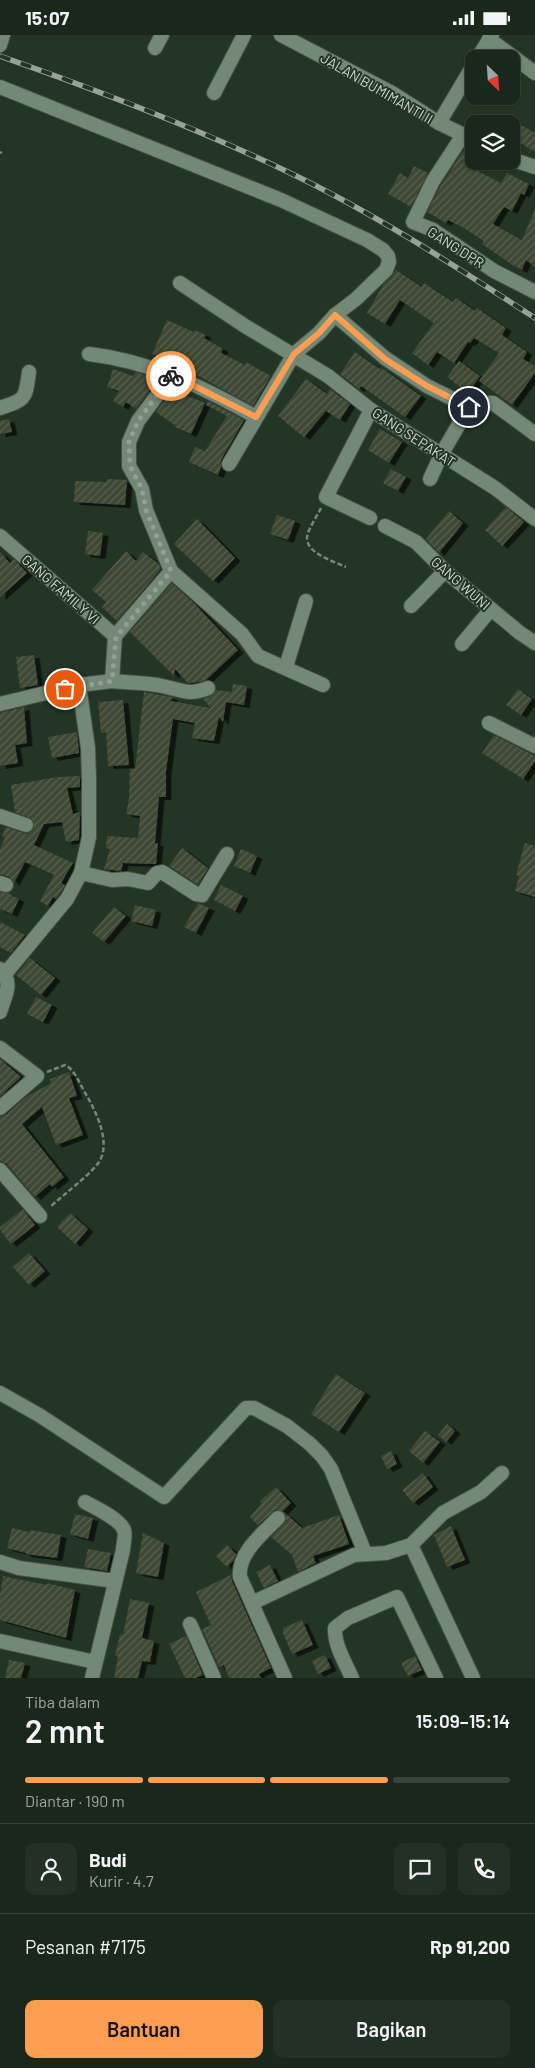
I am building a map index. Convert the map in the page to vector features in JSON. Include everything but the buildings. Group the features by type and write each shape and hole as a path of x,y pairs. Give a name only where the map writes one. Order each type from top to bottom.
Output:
{"street":[{"path":"0,45 4,35"},
{"path":"155,48 162,35"},
{"path":"214,93 244,35"},
{"name":"JALAN BUMIMANTI II","path":"281,35 392,93 439,123 465,135"},
{"path":"482,50 490,37 535,73"},
{"path":"439,123 465,80"},
{"path":"0,87 281,200 367,240 383,250 389,262 386,270 294,354 229,464"},
{"name":"GANG DPR","path":"465,142 433,181 413,221 433,230 494,271 535,292"},
{"path":"520,162 535,167"},
{"name":"GANG SEPAKAT","path":"180,283 245,326 328,376 371,410 495,489 535,519"},
{"path":"335,315 385,359 427,386 469,407"},
{"path":"89,354 113,357 173,375 256,417"},
{"path":"0,408 18,402 25,395 29,372"},
{"path":"173,375 138,421 129,442 130,466 142,489 146,510 171,571 242,634 258,656 323,685"},
{"path":"430,479 441,455 469,407 474,403 492,403 535,434"},
{"path":"370,518 326,497 371,410"},
{"name":"GANG WUNI","path":"385,525 416,542 444,571 535,643"},
{"name":"GANG FAMILY VI","path":"0,536 116,637"},
{"path":"112,681 116,637 171,571"},
{"path":"411,606 444,571"},
{"path":"286,667 306,601"},
{"path":"462,644 491,609"},
{"path":"0,704 79,685 112,681 162,686 187,693 208,688"},
{"path":"0,1012 8,986 3,971 67,899 82,873 89,837 89,779 88,748 79,685"},
{"path":"489,723 535,746"},
{"path":"0,816 26,825"},
{"path":"82,873 112,880 128,879 148,883 157,873 162,872 196,894 202,895 227,854"},
{"path":"0,1048 37,1075 0,1108"},
{"path":"0,1171 40,1215"},
{"path":"0,1393 39,1415 164,1497 246,1409 254,1408 287,1426 310,1444 322,1457 331,1469 365,1553"},
{"path":"252,1603 336,1562 365,1553 386,1553 411,1545 443,1513 481,1492 502,1473"},
{"path":"86,1502 105,1513 125,1531 123,1550 92,1678"},
{"path":"278,1518 241,1561 240,1577 285,1678"},
{"path":"411,1545 473,1678"},
{"path":"0,1562 19,1568 115,1581"},
{"path":"352,1678 334,1636 335,1627 348,1618 397,1597 436,1678"},
{"path":"190,1624 214,1678"},
{"path":"0,1641 95,1662"}],"path":[{"path":"326,497 307,535 308,542 310,547 323,557 346,567"},
{"path":"37,1075 65,1065 71,1069 93,1107 104,1139 103,1152 98,1163 40,1215"}],"railway":[{"path":"0,56 146,110 253,155 288,172 383,223 535,318"}],"way so far":[{"path":"65,689 79,685 112,681 116,637 171,571 146,510 142,489 130,466 129,442 138,421 171,376"}],"route":[{"path":"171,376 173,375 256,417 294,354 319,333 335,315 385,359 427,386 469,407"}]}
